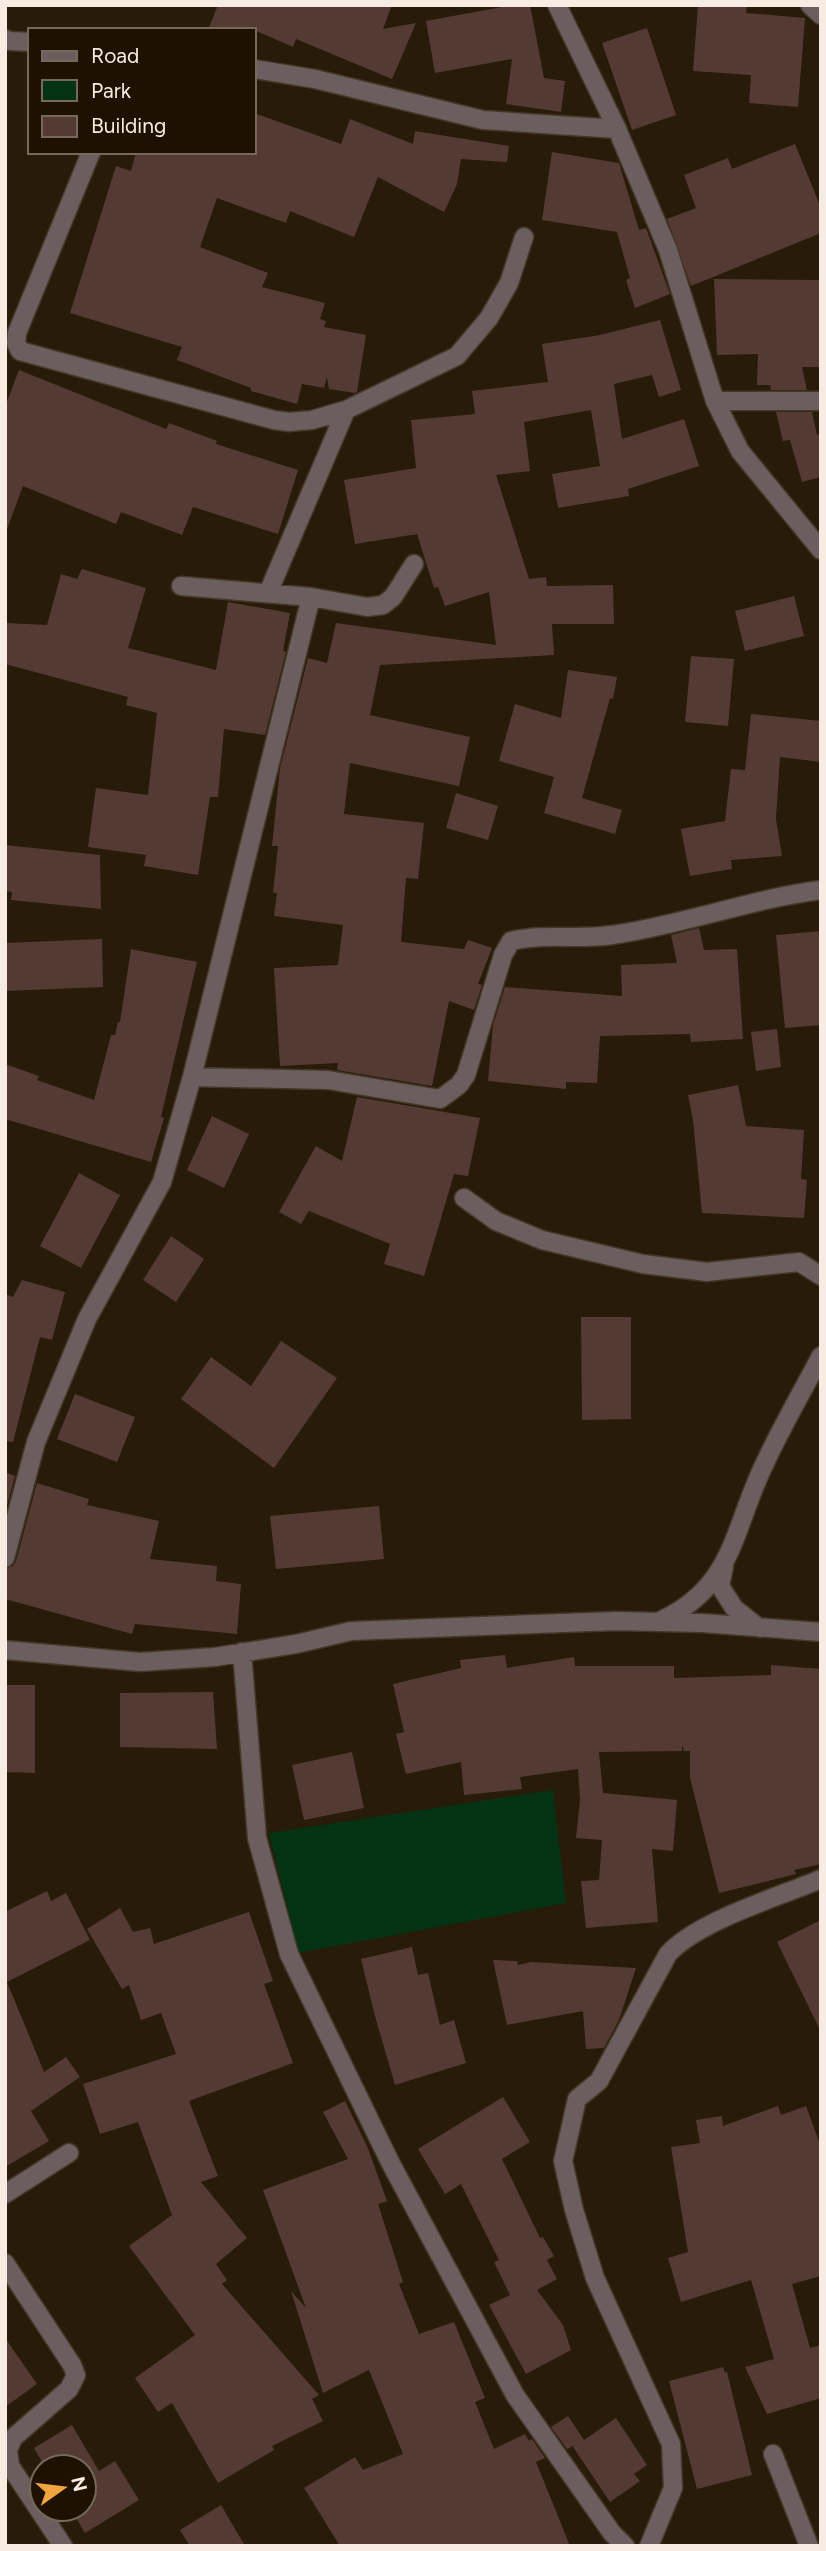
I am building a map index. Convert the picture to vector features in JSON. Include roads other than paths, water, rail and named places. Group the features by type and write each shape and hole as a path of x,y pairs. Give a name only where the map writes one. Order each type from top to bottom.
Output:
{"street":[{"path":"556,5 617,129 668,250 715,401 740,451 821,550"},
{"path":"810,5 821,15"},
{"path":"5,39 28,42"},
{"path":"256,69 315,79 483,120 617,129"},
{"path":"90,154 17,333 16,344 20,351 274,420 289,422 312,419 346,410 457,356 489,318 509,283 524,237"},
{"path":"715,401 821,401"},
{"path":"268,593 346,410"},
{"path":"181,586 311,597 367,607 383,605 393,597 414,564"},
{"path":"5,1558 36,1442 87,1319 162,1182 192,1077 311,597"},
{"path":"192,1077 328,1080 440,1099 459,1086 466,1074 503,955 511,941 532,936 611,935 821,890"},
{"path":"464,1198 496,1221 542,1240 643,1264 707,1272 799,1262 821,1276"},
{"path":"759,1628 734,1608 720,1586 724,1564 763,1466 821,1356"},
{"path":"658,1622 683,1610 709,1587 724,1564"},
{"path":"5,1650 140,1662 215,1657 296,1644 351,1631 617,1621 821,1632"},
{"path":"243,1652 257,1838 289,1954 390,2162 515,2395 612,2533 625,2546"},
{"path":"649,2546 673,2488 671,2444 595,2278 584,2244 563,2161 572,2118 577,2099 599,2081 668,1954 678,1944 716,1922 821,1879"},
{"path":"5,2194 69,2153"},
{"path":"5,2263 76,2375 69,2389 13,2438 8,2450 10,2466 63,2546"},
{"path":"774,2454 809,2546"}]}
